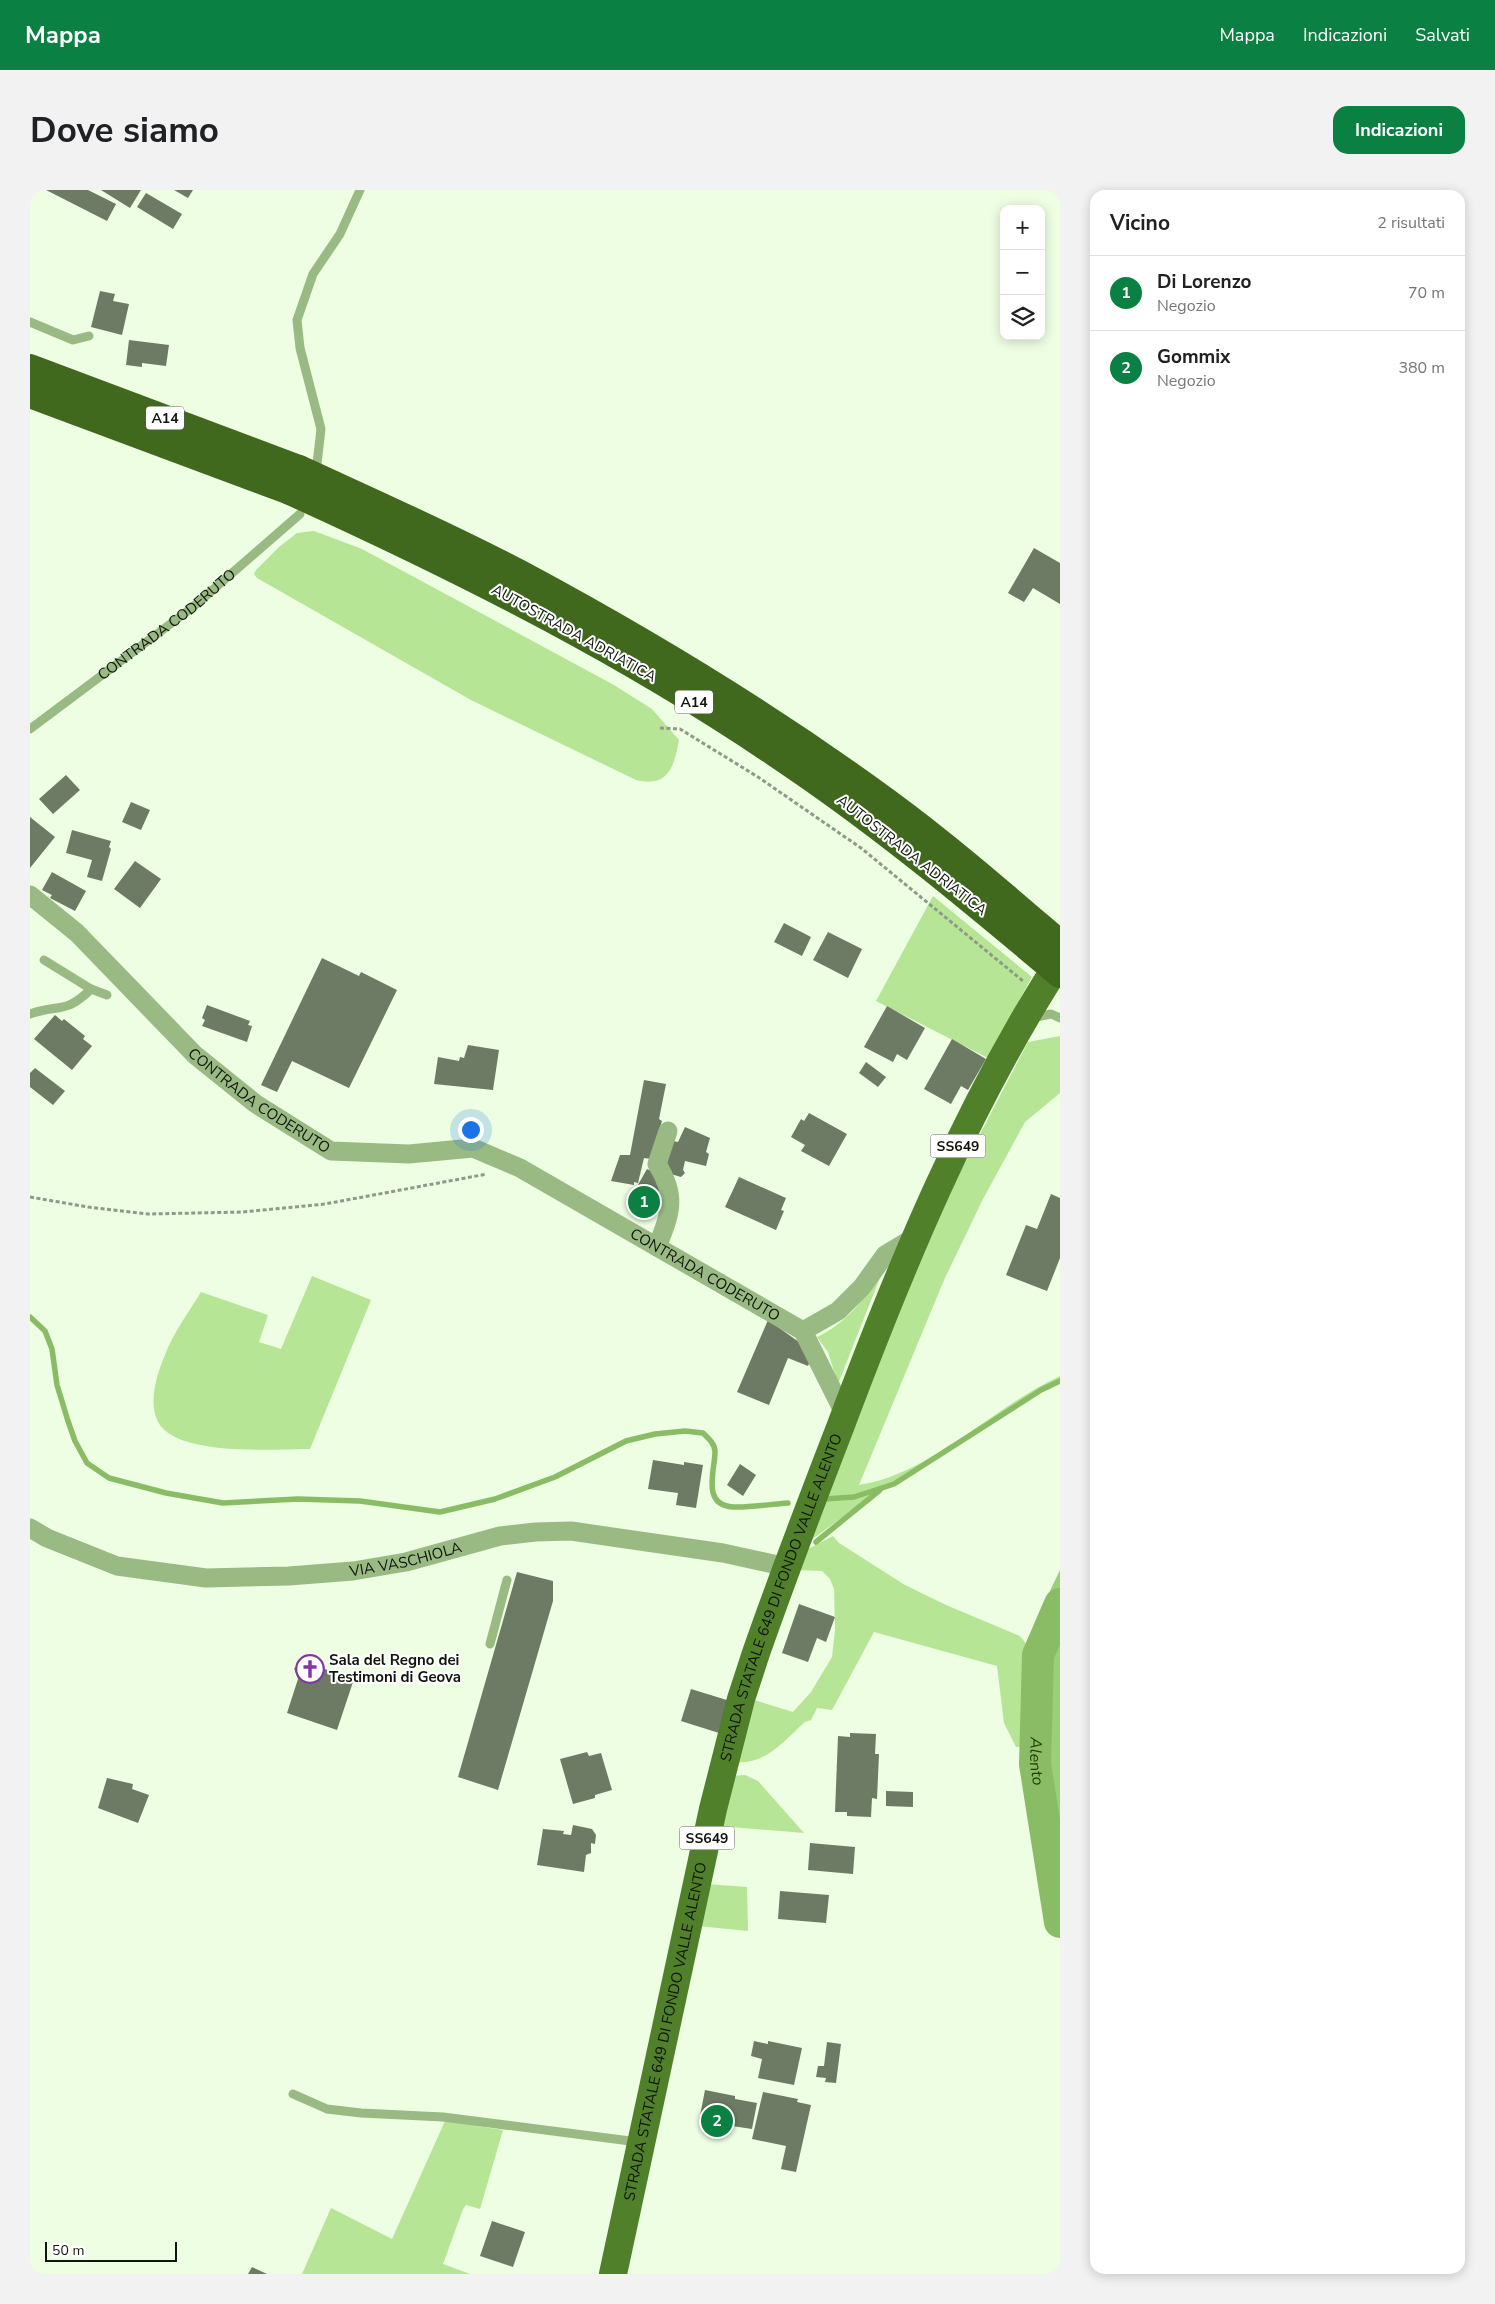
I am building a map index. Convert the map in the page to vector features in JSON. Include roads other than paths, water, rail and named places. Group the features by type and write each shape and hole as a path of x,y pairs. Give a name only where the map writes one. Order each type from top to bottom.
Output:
{"highway":[{"name":"AUTOSTRADA ADRIATICA","path":"30,368 302,484 402,542 509,595 704,708 791,764 890,834 952,883 1052,981"},
{"name":"AUTOSTRADA ADRIATICA","path":"30,394 412,520 520,574 711,684 801,742 888,804 959,859 1060,944"}],"main road":[{"name":"STRADA STATALE 649 DI FONDO VALLE ALENTO","path":"613,2274 723,1767 741,1699 787,1567 915,1237 974,1114 1026,1019 1052,981 1060,961"}],"street":[{"name":"CONTRADA CODERUTO","path":"30,895 77,933 195,1055 256,1104 331,1151 409,1154 473,1148 520,1168 803,1331"},
{"path":"657,1247 671,1209 670,1190 657,1164 668,1131"},
{"path":"845,1415 803,1331 838,1311 862,1286 885,1255 915,1237"},
{"name":"VIA VASCHIOLA","path":"30,1528 47,1538 117,1566 206,1578 289,1576 353,1570 406,1562 500,1536 571,1531 723,1552 787,1567"}],"lane":[{"path":"302,484 321,429 300,348 297,320 313,274 340,234 360,190"},
{"path":"30,322 74,340 89,336"},
{"name":"CONTRADA CODERUTO","path":"30,730 193,607 302,484"},
{"path":"44,960 91,989 107,995"},
{"path":"30,1014 44,1009 71,1005 91,989"},
{"path":"1026,1019 1051,1014 1060,1018"},
{"path":"490,1644 508,1580"},
{"path":"293,2094 327,2109 443,2117 642,2142"}],"waterway":[{"path":"30,1317 45,1331 52,1349 57,1385 68,1421 75,1441 87,1463 109,1478 166,1493 223,1503 298,1499 360,1501 440,1512 495,1499 555,1477 626,1441 655,1434 685,1431 703,1433 713,1444 715,1449 712,1477 713,1493 723,1505 739,1507 788,1503"},
{"path":"825,1499 854,1497 894,1484 1041,1390 1060,1381"},
{"path":"816,1542 880,1490"},
{"name":"Alento","path":"1060,1604 1038,1655 1035,1764 1060,1922"}],"place":[{"name":"Di Lorenzo","path":"644,1202"},
{"name":"Sala del Regno dei Testimoni di Geova","path":"310,1669"},
{"name":"Gommix","path":"717,2121"}]}
